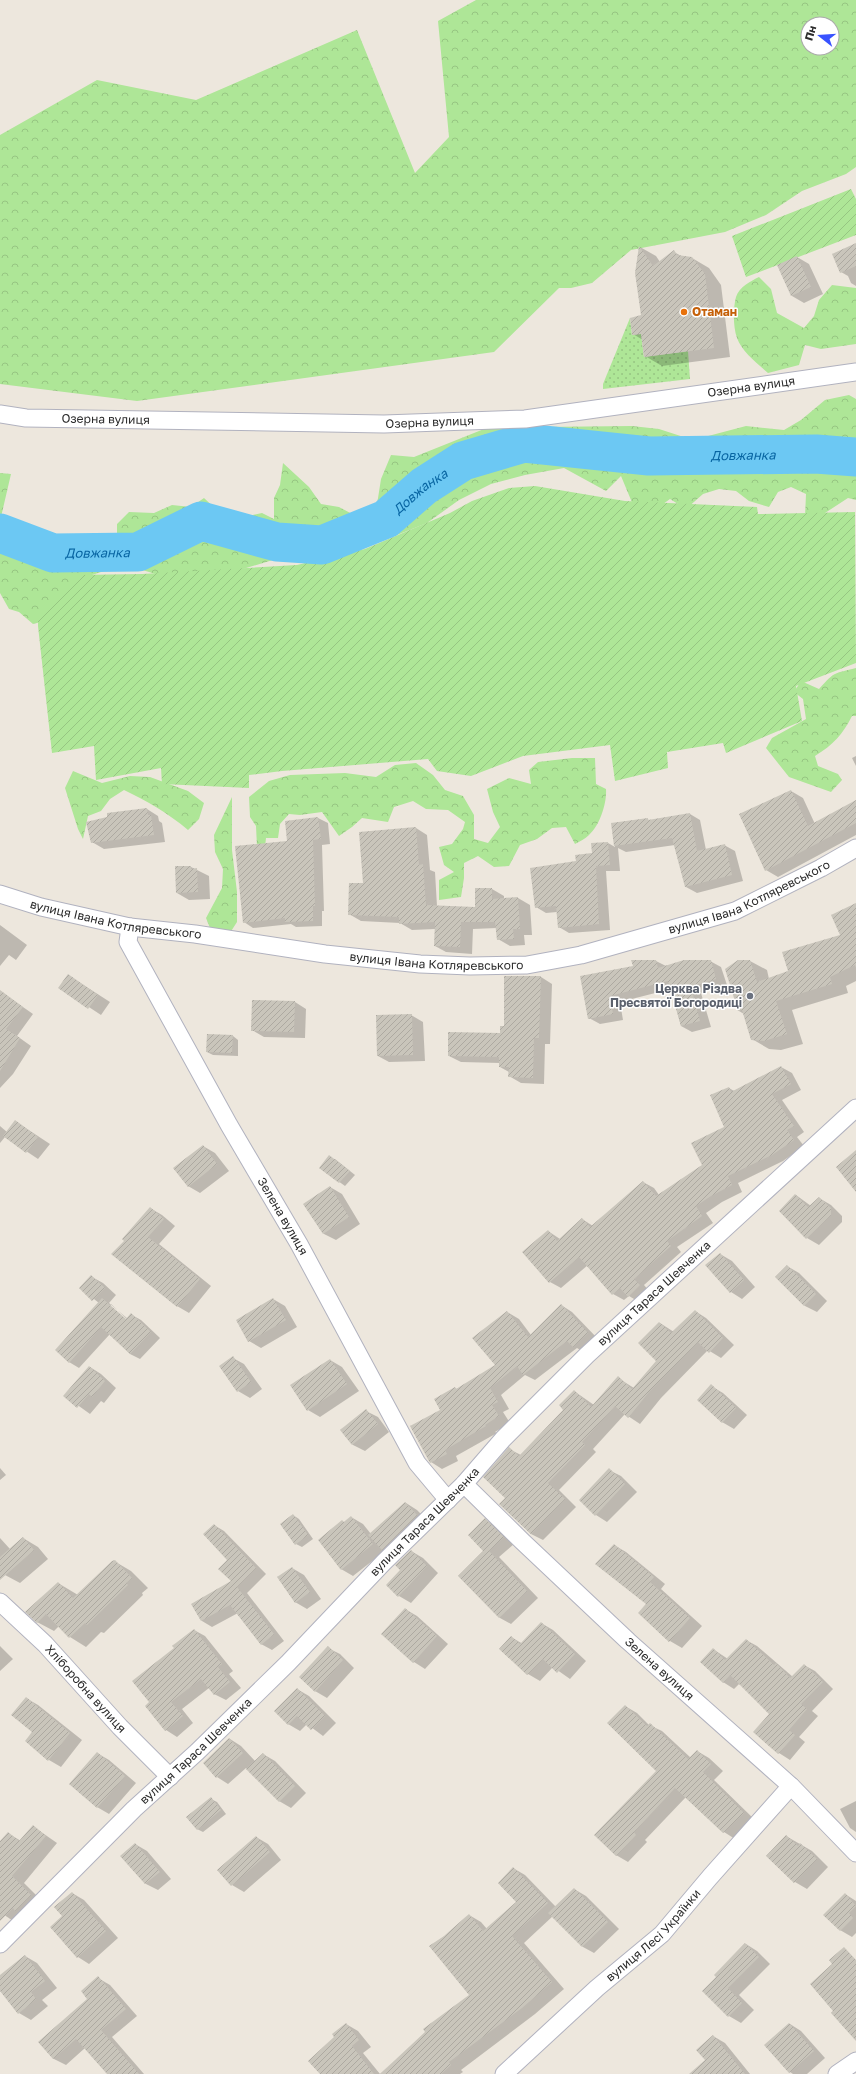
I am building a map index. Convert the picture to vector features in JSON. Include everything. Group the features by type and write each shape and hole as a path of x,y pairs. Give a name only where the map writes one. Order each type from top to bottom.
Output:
{"street":[{"name":"Озерна вулиця","path":"0,414 26,418 384,424 525,419 856,372"},
{"name":"вулиця Івана Котляревського","path":"0,894 41,907 130,927 195,934 325,954 420,964 470,966 527,965 581,956 735,911 821,868 856,848"},
{"name":"Зелена вулиця","path":"130,927 128,942 228,1125 299,1244 417,1463 448,1500"},
{"name":"вулиця Тараса Шевченка","path":"0,1944 134,1809 170,1777 288,1663 384,1562 464,1484 503,1439 586,1354 856,1108"},
{"name":"Зелена вулиця","path":"464,1484 628,1641 791,1786 856,1853"},
{"name":"Хліборобна вулиця","path":"0,1602 45,1644 120,1727 170,1777"},
{"name":"вулиця Лесі Українки","path":"504,2074 597,1988 662,1934 710,1876 791,1786"},
{"path":"837,2074 856,2061"}],"green space":[{"path":"476,0 856,0 856,167 846,174 802,191 766,215 725,232 631,250 592,283 571,288 559,288 494,352 137,401 0,384 0,135 97,80 196,100 357,30 415,173 449,137 438,21"},
{"path":"851,189 856,199 856,235 746,277 732,236"},
{"path":"759,277 771,289 777,313 804,328 814,316 819,300 832,285 856,288 856,344 821,349 805,345 799,365 768,373 742,348 737,338 734,323 734,306 738,293 752,280"},
{"path":"630,318 632,335 641,334 644,357 688,351 690,379 603,389 603,384"},
{"path":"849,395 856,399 856,500 848,498 825,513 805,517 806,494 791,487 778,492 769,507 749,501 736,491 719,489 703,494 686,509 670,499 656,509 636,512 621,476 606,491 564,468 525,475 491,484 459,500 427,523 392,537 376,511 381,479 391,455 414,457 489,427 513,425 540,427 632,426 659,429 693,440 746,426 784,430 801,420 825,400"},
{"path":"283,463 309,487 321,504 339,507 356,516 355,545 338,560 312,569 296,558 276,559 223,575 169,578 139,569 113,568 80,579 41,622 33,624 19,612 9,609 0,593 0,473 11,474 1,517 19,527 34,552 58,544 81,547 117,546 117,524 129,512 154,513 172,505 191,507 204,498 220,513 244,517 262,513 274,519 274,498 280,485"},
{"path":"535,486 625,501 757,507 758,514 855,512 856,663 796,686 802,721 726,753 723,743 667,752 668,768 615,781 610,745 523,756 471,776 437,771 428,759 249,775 249,788 162,784 161,768 96,780 94,746 52,753 38,626 38,613 77,575 142,574 297,565 365,549 450,513 472,501 509,488"},
{"path":"856,668 856,716 852,716 841,734 827,748 815,756 818,766 838,774 842,780 831,792 789,777 766,748 772,738 806,719 803,699 794,692 801,681 819,689 832,676 839,672"},
{"path":"572,758 595,758 596,784 606,789 602,814 593,831 586,838 575,844 566,827 552,828 537,839 520,845 509,866 494,867 478,856 464,863 464,878 461,897 439,900 439,880 454,872 444,865 439,847 452,844 463,829 465,822 448,810 426,809 413,801 394,807 388,822 362,818 339,836 322,812 300,815 289,814 280,824 278,838 266,838 264,856 257,847 256,826 250,817 249,797 269,781 290,775 345,773 376,777 395,765 416,763 433,775 445,790 463,796 474,815 474,839 488,843 500,827 493,812 487,789 509,778 531,784 529,770 538,762"},
{"path":"73,771 102,783 130,776 150,777 188,791 204,803 199,819 188,830 173,818 141,798 124,790 110,799 101,811 88,816 83,839 78,829 65,788"},
{"path":"232,797 232,850 237,892 237,922 228,936 212,933 206,918 222,888 223,869 215,852 214,835"}],"building":[{"path":"856,243 856,266 840,273 832,254"},
{"path":"639,246 653,266 674,250 677,255 692,257 705,274 714,348 644,357 641,334 632,335 630,318 641,315 635,273"},
{"path":"797,256 811,287 791,296 777,265"},
{"path":"791,790 808,826 856,800 856,823 765,871 739,814"},
{"path":"147,808 148,815 151,815 154,835 91,843 86,822 107,817 107,813"},
{"path":"690,813 697,851 725,844 732,875 685,887 672,838 614,846 611,823 648,818 648,820"},
{"path":"318,817 321,839 313,840 315,906 313,906 313,921 285,922 285,918 243,923 235,846 287,841 285,821"},
{"path":"416,827 419,865 423,864 426,905 475,907 475,888 492,888 492,899 518,897 520,929 513,929 514,939 497,940 495,922 461,922 460,947 434,946 435,922 399,924 399,917 348,915 349,883 363,883 359,832"},
{"path":"608,842 610,865 596,866 599,924 558,928 556,906 535,908 530,868 576,861 575,855 592,853 591,843"},
{"path":"175,866 191,866 191,869 197,868 198,892 176,893"},
{"path":"856,903 856,968 855,965 830,977 832,984 776,1001 787,1034 764,1041 751,1040 742,1010 738,1011 725,969 738,960 750,960 757,982 788,971 782,952 840,935 831,915"},
{"path":"631,960 656,960 658,968 684,960 711,960 716,979 691,987 700,1021 681,1026 668,981 610,996 613,1014 588,1019 580,976 633,966"},
{"path":"68,974 98,995 88,1009 58,988"},
{"path":"504,976 541,976 539,1038 534,1038 533,1078 508,1077 509,1067 499,1067 499,1057 448,1056 448,1032 500,1033 500,1026 504,1026"},
{"path":"0,990 23,1007 6,1029 20,1038 0,1071"},
{"path":"252,1000 295,1001 294,1032 251,1031"},
{"path":"412,1014 413,1055 377,1056 376,1015"},
{"path":"207,1034 233,1035 232,1053 206,1052"},
{"path":"781,1066 791,1084 772,1094 794,1126 787,1130 794,1140 772,1155 728,1176 732,1185 696,1206 702,1216 667,1241 671,1246 634,1279 640,1285 628,1297 620,1288 612,1295 579,1257 549,1283 522,1252 548,1230 557,1241 582,1218 590,1227 643,1181 656,1196 702,1165 691,1143 724,1127 710,1095 729,1087 731,1092"},
{"path":"15,1120 38,1137 26,1153 3,1136"},
{"path":"203,1145 217,1164 188,1187 173,1168"},
{"path":"856,1150 856,1192 836,1167"},
{"path":"329,1155 350,1171 339,1183 319,1168"},
{"path":"330,1186 349,1217 323,1234 303,1204"},
{"path":"795,1194 808,1207 819,1197 831,1208 831,1215 806,1239 779,1211"},
{"path":"150,1207 164,1219 148,1237 200,1279 177,1307 111,1254 124,1241 122,1239"},
{"path":"720,1253 744,1280 730,1293 705,1265"},
{"path":"787,1265 816,1294 804,1306 775,1277"},
{"path":"91,1275 105,1288 92,1301 79,1288"},
{"path":"102,1298 126,1319 131,1313 151,1332 130,1354 101,1327 69,1363 55,1350"},
{"path":"273,1298 286,1320 248,1342 236,1320"},
{"path":"561,1304 588,1333 573,1347 567,1341 523,1375 517,1366 490,1388 498,1402 492,1405 499,1416 485,1425 486,1426 445,1450 447,1454 430,1463 410,1426 440,1410 434,1399 455,1387 456,1389 495,1365 472,1338 507,1311 528,1337"},
{"path":"695,1310 723,1338 709,1353 698,1342 649,1392 628,1418 615,1406 582,1442 585,1445 548,1483 565,1499 531,1534 499,1504 505,1498 483,1477 509,1447 519,1456 563,1410 559,1405 574,1390 591,1407 618,1376 632,1389 656,1361 638,1343 659,1322 671,1333"},
{"path":"233,1356 251,1382 237,1392 219,1366"},
{"path":"330,1359 347,1384 307,1411 290,1385"},
{"path":"89,1366 105,1381 92,1397 89,1394 77,1408 63,1396"},
{"path":"711,1384 736,1408 722,1423 697,1400"},
{"path":"366,1409 378,1424 352,1445 340,1430"},
{"path":"609,1468 625,1484 595,1516 579,1500"},
{"path":"405,1502 417,1515 382,1550 368,1535"},
{"path":"293,1514 308,1535 295,1545 280,1524"},
{"path":"351,1516 373,1544 341,1570 318,1540 342,1520 344,1522"},
{"path":"485,1518 504,1537 489,1551 527,1591 499,1618 458,1576 483,1551 468,1535"},
{"path":"214,1524 256,1568 237,1587 274,1634 261,1645 230,1605 201,1621 191,1604 231,1581 218,1569 227,1560 203,1534"},
{"path":"23,1537 34,1550 0,1580 0,1557"},
{"path":"614,1544 654,1577 650,1582 690,1618 669,1642 638,1613 646,1604 595,1564"},
{"path":"411,1550 427,1566 398,1597 386,1585 400,1570 395,1565"},
{"path":"115,1560 132,1578 126,1583 128,1585 87,1625 85,1623 69,1638 46,1614 37,1623 25,1612 58,1582 73,1598 112,1561"},
{"path":"292,1567 310,1592 295,1603 277,1577"},
{"path":"405,1608 437,1636 413,1663 381,1634"},
{"path":"541,1622 575,1654 557,1673 543,1659 527,1675 499,1649 511,1636 520,1644"},
{"path":"194,1629 222,1664 218,1667 230,1682 214,1695 201,1679 171,1702 183,1716 165,1731 145,1706 149,1702 132,1681 174,1648 172,1646"},
{"path":"746,1639 774,1665 776,1663 790,1678 804,1664 823,1682 801,1704 807,1709 789,1730 795,1735 778,1754 753,1732 769,1714 730,1675 723,1683 700,1662 713,1648 725,1660"},
{"path":"328,1646 343,1660 315,1692 299,1677"},
{"path":"297,1688 325,1716 311,1730 297,1716 288,1725 274,1711"},
{"path":"26,1697 70,1733 48,1761 25,1741 32,1732 11,1715"},
{"path":"625,1705 647,1726 650,1723 688,1759 697,1750 711,1764 703,1772 744,1813 723,1833 675,1788 634,1832 636,1835 616,1856 594,1835 656,1771 607,1723"},
{"path":"229,1738 243,1753 216,1778 203,1763"},
{"path":"97,1752 125,1776 97,1808 69,1784"},
{"path":"263,1753 295,1786 279,1802 246,1769"},
{"path":"211,1797 221,1810 197,1830 186,1817"},
{"path":"33,1825 46,1836 12,1876 31,1895 15,1911 13,1908 0,1921 0,1841 8,1832 19,1841"},
{"path":"786,1835 798,1846 800,1843 817,1859 794,1883 766,1856"},
{"path":"256,1836 270,1852 231,1886 217,1870"},
{"path":"135,1843 160,1872 145,1884 120,1856"},
{"path":"513,1867 548,1903 512,1936 552,1982 522,2008 449,2062 451,2065 441,2074 380,2074 425,2032 423,2029 469,1995 429,1946 444,1936 469,1914 483,1931 516,1902 498,1883"},
{"path":"574,1888 608,1922 582,1947 548,1913"},
{"path":"72,1892 106,1931 77,1958 50,1927 62,1916 54,1907"},
{"path":"845,1893 856,1906 849,1913 853,1918 840,1931 823,1915"},
{"path":"745,1943 759,1957 728,1988 742,2003 728,2017 702,1991 716,1977 714,1975"},
{"path":"844,1947 856,1960 856,2041 831,2013 833,2011 810,1984 832,1964 829,1960"},
{"path":"25,1955 45,1981 31,1992 36,1999 18,2014 0,1991 0,1975"},
{"path":"98,1976 126,2009 101,2030 139,2074 107,2074 76,2039 53,2059 38,2042 87,1999 81,1991"},
{"path":"346,2023 359,2040 352,2046 374,2074 320,2074 308,2061 334,2037 332,2034"},
{"path":"789,2023 814,2051 789,2073 764,2045"},
{"path":"713,2035 745,2074 689,2074 705,2060 696,2050"}],"waterway":[{"name":"Довжанка","path":"0,533 53,553 138,552 201,521 277,542 322,545 386,519 424,486 463,461 524,443 649,456 816,454 856,457"}],"place":[{"name":"Отаман","path":"684,312"},
{"name":"Церква Різдва Пресвятої Богородиці","path":"750,996"}]}
